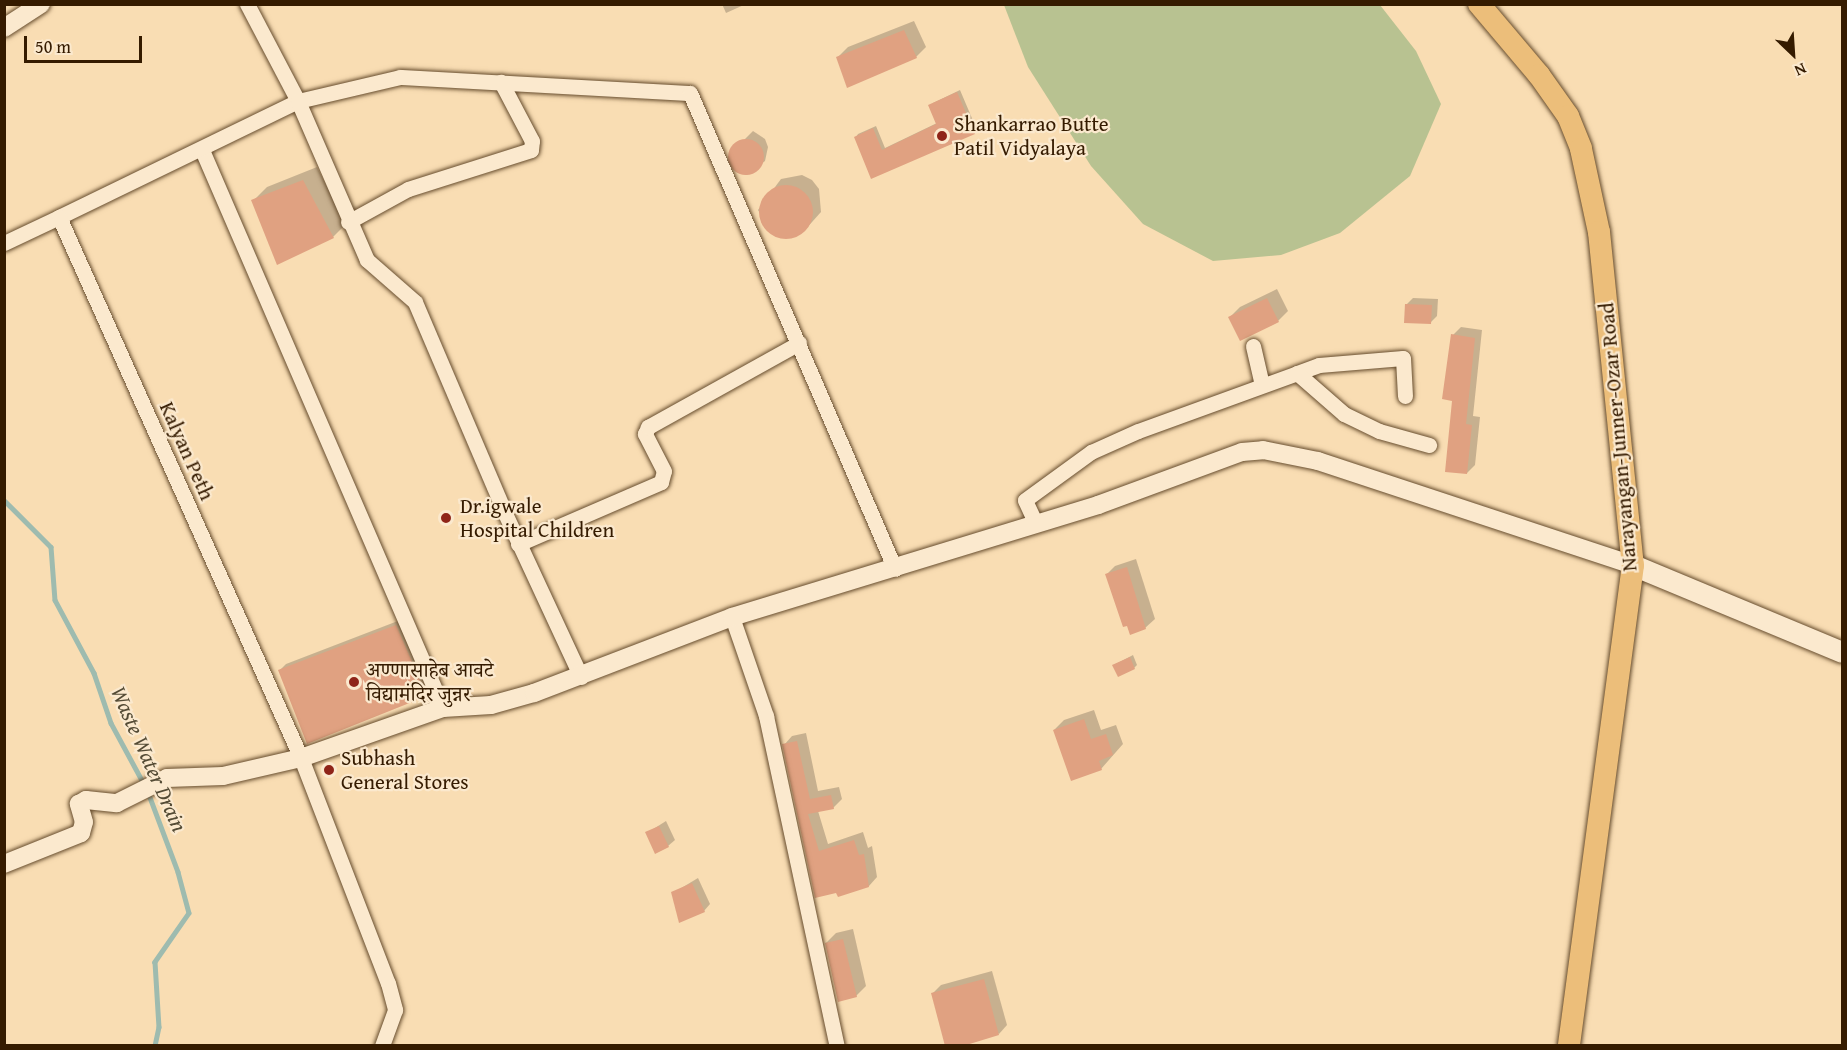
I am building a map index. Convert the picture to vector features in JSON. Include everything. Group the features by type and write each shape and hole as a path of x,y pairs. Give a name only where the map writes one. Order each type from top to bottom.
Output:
{"main road":[{"name":"Narayangan-Junner-Ozar Road","path":"1479,4 1539,75 1568,116 1581,149 1599,232 1633,565 1569,1046"},
{"path":"1633,565 1842,652"}],"street":[{"path":"4,28 41,4"},
{"path":"247,4 298,101 348,222 367,260 415,302 518,544 581,677"},
{"path":"4,243 202,150 298,101 400,77 690,93 895,569"},
{"path":"348,222 408,189 531,150 532,141 501,82"},
{"path":"202,150 443,708"},
{"name":"Kalyan Peth","path":"59,217 301,758 388,983 395,1010 382,1046"},
{"path":"518,544 661,482 664,471 645,434 648,427 799,343"},
{"path":"1253,346 1262,385"},
{"path":"1036,524 1025,500 1091,452 1319,364 1403,358 1405,396"},
{"path":"1297,373 1344,414 1379,431 1429,446"},
{"path":"4,864 81,833 84,822 79,804 86,800 117,803 167,778 223,776 301,758 443,708 491,705 581,677 732,617 1036,524 1242,452 1263,450 1318,461 1633,565"},
{"path":"732,617 766,716 837,1046"}],"green space":[{"path":"1004,5 1380,5 1416,51 1441,104 1410,176 1340,233 1281,255 1213,261 1143,224 1091,166 1028,67"}],"building":[{"path":"904,30 917,58 847,88 836,57"},
{"name":"Shankarrao Butte Patil Vidyalaya","path":"957,92 975,134 871,179 854,137 873,128 882,150 936,124 928,105"},
{"path":"746,139 759,144 764,157 759,170 746,175 733,170 728,157 733,144"},
{"path":"303,180 334,238 277,265 251,200"},
{"path":"781,185 791,185 801,189 809,197 813,212 809,227 801,235 791,239 781,239 771,235 763,227 759,217 759,207 763,197 771,189"},
{"path":"1267,298 1279,322 1240,341 1228,317"},
{"path":"1405,304 1432,305 1431,324 1404,323"},
{"path":"1451,334 1475,338 1466,424 1472,425 1467,474 1445,472 1452,401 1442,399"},
{"path":"1127,567 1146,629 1130,635 1127,626 1123,627 1105,574"},
{"name":"अण्णासाहेब आवटे विद्यामंदिर जुन्नर","path":"396,625 427,696 307,744 278,670"},
{"path":"1130,657 1135,669 1118,677 1112,665"},
{"path":"1084,719 1091,739 1106,734 1113,755 1099,761 1102,770 1071,781 1053,730"},
{"path":"797,741 810,799 831,795 834,809 808,814 819,851 854,840 859,855 864,854 869,887 838,897 836,893 815,898 782,744"},
{"path":"659,826 669,847 655,854 645,832"},
{"path":"692,883 705,912 679,923 671,892"},
{"path":"843,939 857,997 838,1002 825,943"},
{"path":"984,979 999,1035 963,1046 945,1046 931,993"}],"waterway":[{"name":"Waste Water Drain","path":"4,500 51,547 55,600 94,673 111,723 144,784"},
{"name":"Waste Water Drain","path":"148,792 178,872 189,913 155,962 159,1027 155,1046"}],"place":[{"name":"Shankarrao Butte Patil Vidyalaya","path":"942,136"},
{"name":"Dr.igwale Hospital Children","path":"446,518"},
{"name":"अण्णासाहेब आवटे विद्यामंदिर जुन्नर","path":"354,682"},
{"name":"Subhash General Stores","path":"329,770"}]}
